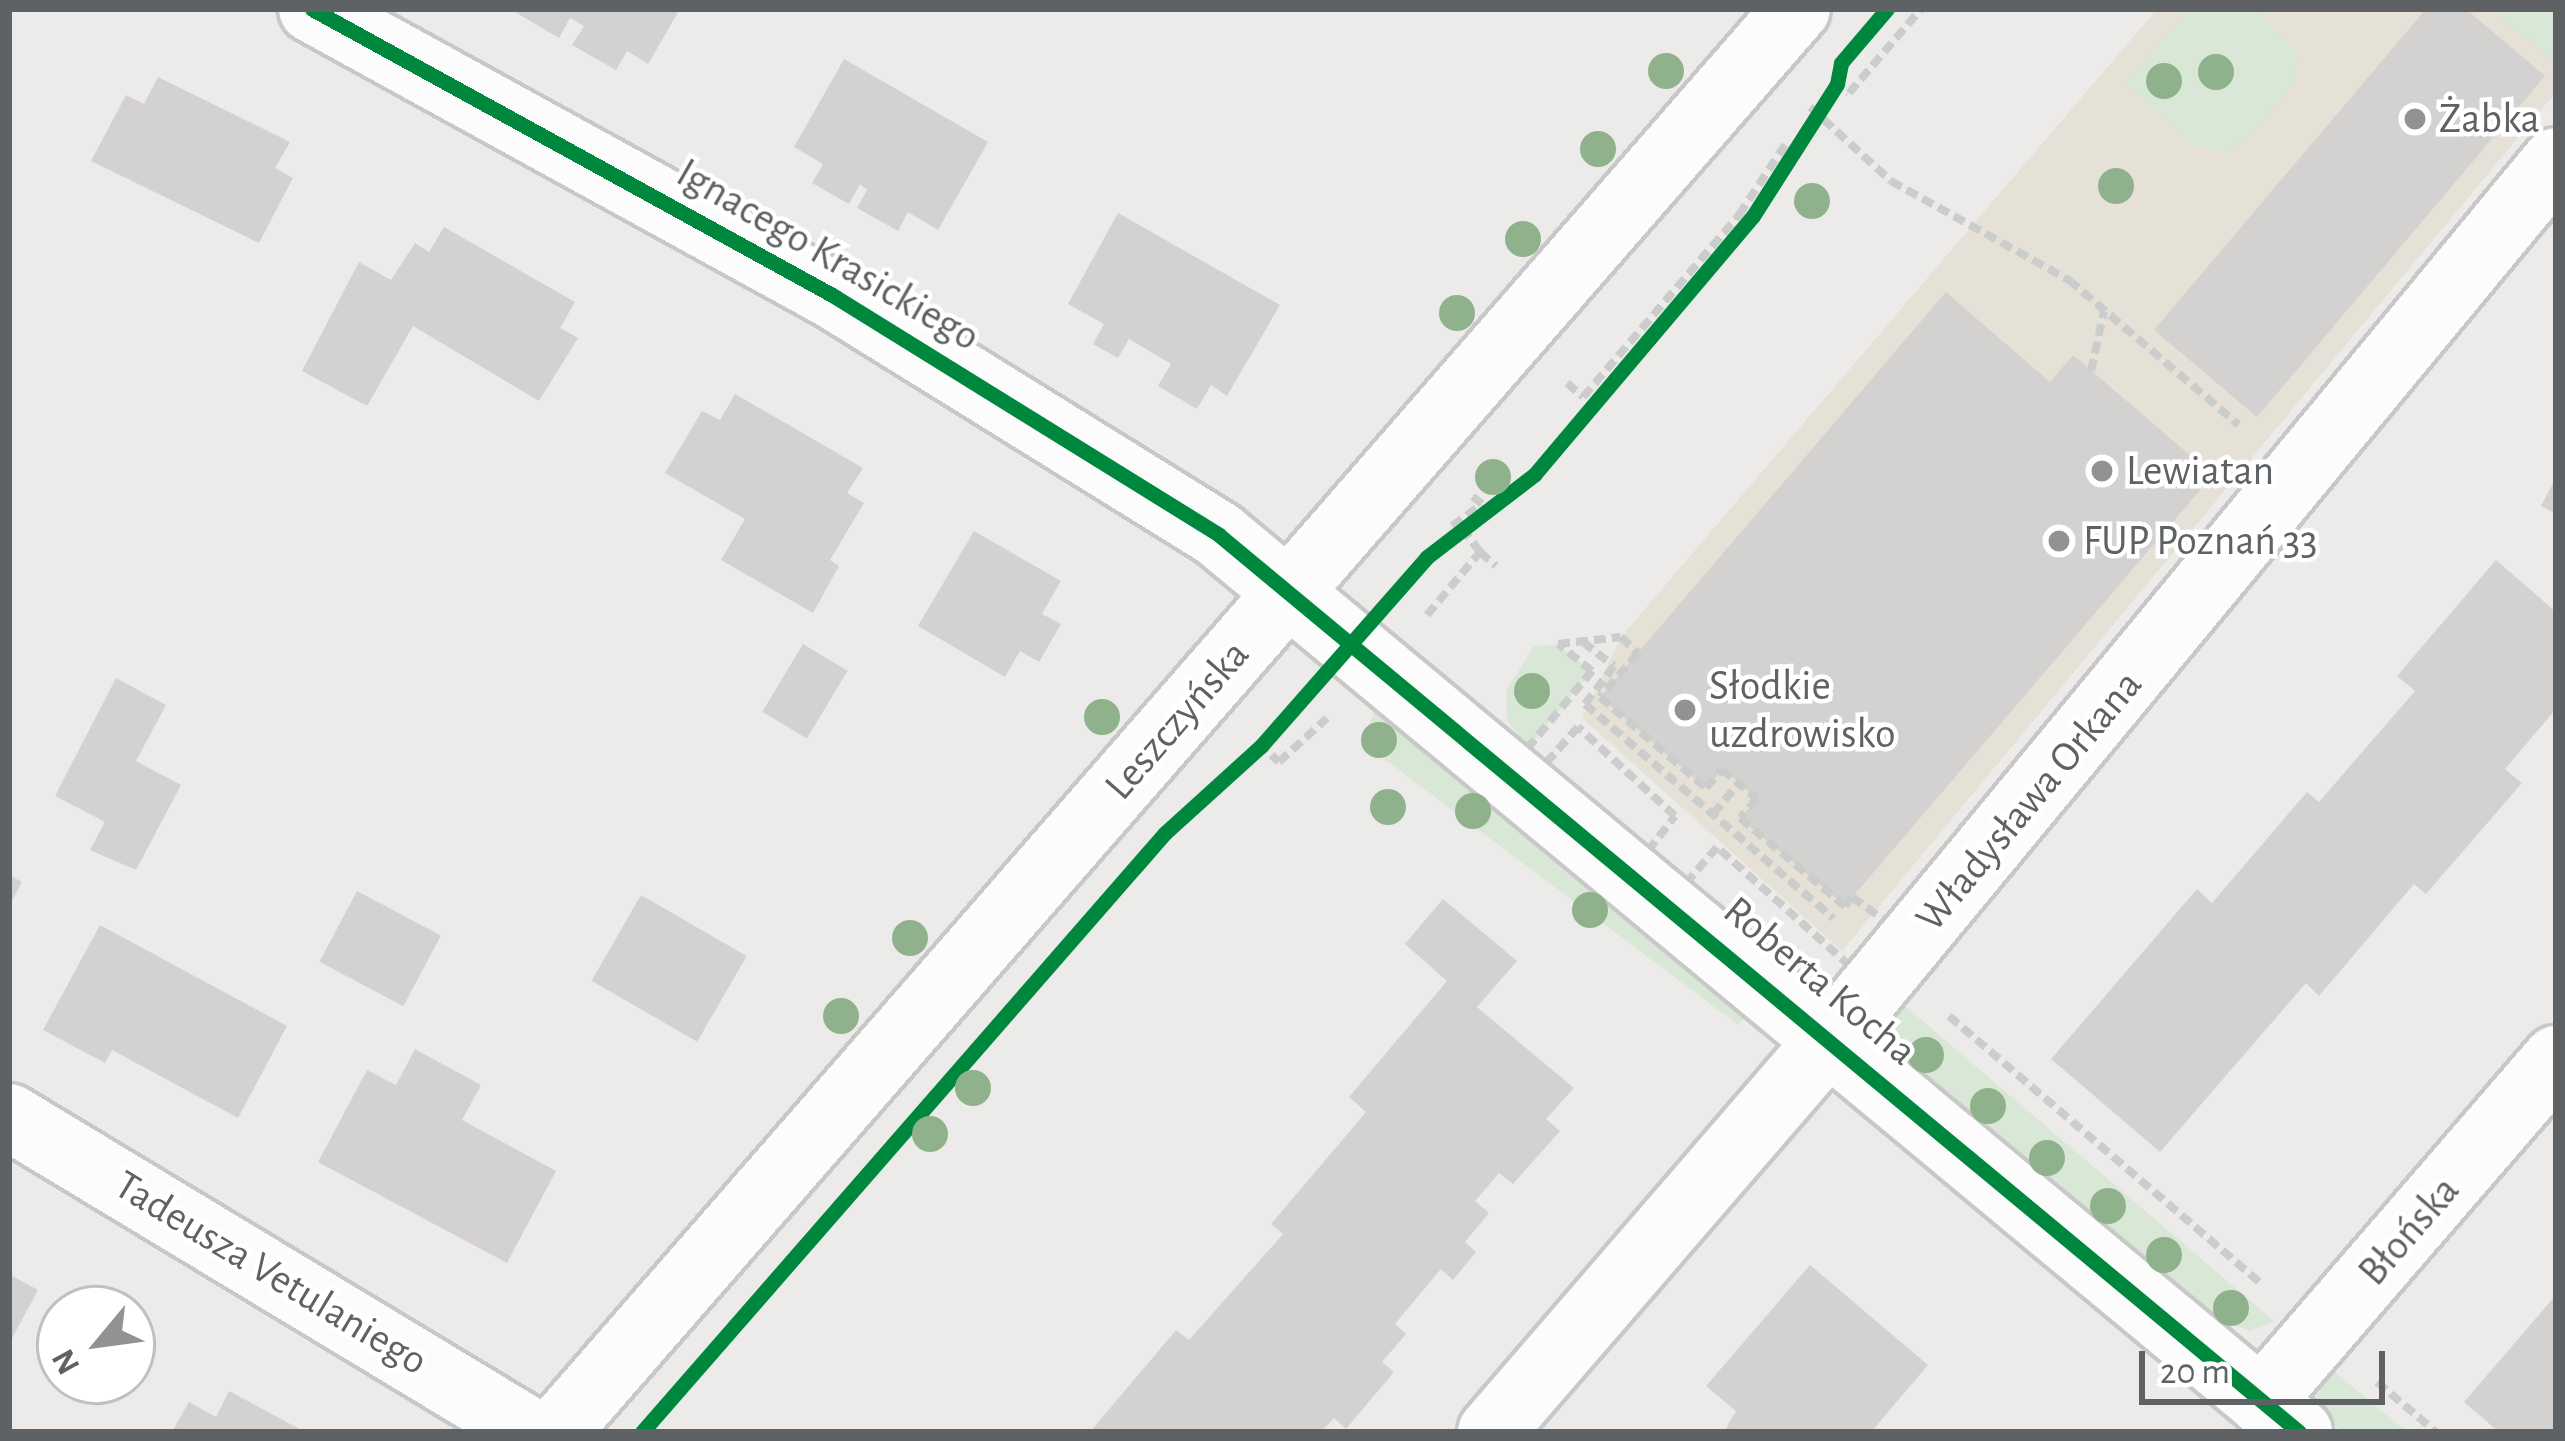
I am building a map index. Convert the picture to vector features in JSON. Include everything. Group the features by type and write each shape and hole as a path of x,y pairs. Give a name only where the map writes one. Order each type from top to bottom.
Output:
{"street":[{"name":"Ignacego Krasickiego","path":"312,9 834,296 1219,535 1289,592"},
{"name":"Leszczyńska","path":"556,1432 1797,9"},
{"name":"Władysława Orkana","path":"1491,1432 1832,1037 2300,477 2556,161"},
{"name":"Roberta Kocha","path":"1289,592 1832,1037 2280,1417"},
{"name":"Błońska","path":"2280,1417 2320,1334 2556,1059"},
{"name":"Tadeusza Vetulaniego","path":"9,1117 532,1432"}],"path":[{"path":"1838,84 1849,93 1921,9"},
{"path":"1799,121 1838,84 1841,63"},
{"path":"1799,97 1891,181 2069,280 2300,477"},
{"path":"1578,423 1753,216 1814,110"},
{"path":"1546,395 1561,377 1583,397 1739,215 1790,137"},
{"path":"2091,371 2104,311"},
{"path":"1444,532 1482,504 1464,489 1475,476"},
{"path":"1364,506 1427,557 1504,502"},
{"path":"1465,532 1496,566"},
{"path":"1411,634 1480,552"},
{"path":"1621,637 1638,653 1600,697 1706,788 1722,769 1739,783 1757,799 1740,818 1845,906 1852,897 1886,922 1850,966 1717,847 1687,882 1648,851 1675,816 1578,728 1545,764 1527,749 1592,671 1558,644 1621,637"},
{"path":"1583,642 1614,667 1585,704 1844,927"},
{"path":"1226,664 1286,717 1245,760"},
{"path":"1261,746 1279,761 1338,709"},
{"path":"1713,814 1739,783"},
{"path":"1855,936 1867,946"},
{"path":"1939,1007 2436,1432"}],"shaded area":[{"path":"2157,9 2556,9 2556,92 1842,951 1582,718 1621,637"}],"green space":[{"path":"2189,9 2254,9 2299,52 2293,83 2247,139 2226,151 2195,146 2125,84"},
{"path":"2491,9 2556,11 2556,63"},
{"path":"1558,644 1592,671 1527,749 1507,720 1506,691 1534,646"},
{"path":"1376,708 1750,1010 1738,1025 1362,742"},
{"path":"1904,1005 2274,1321 2250,1331 2210,1317 1890,1055 1889,1020"},
{"path":"2324,1363 2407,1432 2342,1432 2317,1398"}],"building":[{"path":"510,9 680,9 648,64 627,51 616,70 572,45 584,26 576,21 570,18 559,38"},
{"path":"2426,9 2466,9 2545,76 2257,417 2154,330"},
{"path":"844,59 988,142 938,230 908,212 898,231 857,208 867,190 860,184 849,204 812,183 823,164 794,147"},
{"path":"158,77 290,142 275,168 293,178 259,243 91,161 126,95 144,104"},
{"path":"1118,213 1280,305 1227,396 1211,385 1197,409 1158,386 1171,364 1129,339 1118,358 1093,344 1104,324 1068,304"},
{"path":"444,227 575,302 560,328 578,338 539,401 413,326 367,406 302,371 359,262 391,280 415,243 429,252"},
{"path":"1946,292 2050,382 2073,355 2213,475 1845,906 1740,818 1757,799 1739,783 1722,769 1706,788 1600,697"},
{"path":"735,394 863,468 847,493 864,503 830,560 839,566 813,613 721,560 745,519 665,473 702,411 720,420"},
{"path":"2556,477 2556,514 2541,506"},
{"path":"974,531 1061,581 1042,614 1061,624 1039,662 1020,651 1005,677 918,626"},
{"path":"2496,560 2556,612 2556,709 2505,769 2522,783 2426,894 2414,884 2319,996 2306,983 2160,1152 2051,1059 2197,889 2212,903 2307,792 2319,802 2415,691 2397,676"},
{"path":"803,644 848,671 807,738 762,712"},
{"path":"116,678 166,705 136,761 181,785 136,870 90,850 105,822 55,796"},
{"path":"9,875 22,882 9,906"},
{"path":"357,891 441,936 403,1006 319,962"},
{"path":"641,895 747,956 697,1042 592,981"},
{"path":"1443,899 1517,961 1477,1007 1574,1088 1546,1119 1560,1131 1513,1184 1499,1173 1475,1201 1489,1213 1465,1242 1476,1252 1453,1280 1441,1269 1395,1324 1406,1334 1382,1362 1394,1372 1346,1429 1334,1418 1321,1432 1090,1432 1176,1330 1189,1340 1283,1234 1271,1224 1366,1112 1349,1097 1447,981 1405,944"},
{"path":"100,925 287,1026 238,1118 112,1050 105,1063 43,1030"},
{"path":"415,1049 481,1085 462,1120 556,1171 507,1263 318,1162 367,1070 396,1085"},
{"path":"1810,1265 1928,1365 1871,1432 1724,1432 1736,1411 1706,1386"},
{"path":"9,1274 36,1289 36,1294 9,1344"},
{"path":"2556,1295 2556,1432 2499,1432 2464,1402"},
{"path":"229,1391 305,1432 172,1432 189,1402 216,1417"}],"cycle path":[{"path":"312,9 834,296 1219,535 2299,1432"},
{"path":"642,1432 1165,833 1261,746 1427,557 1534,475 1753,216 1837,84 1841,63 1887,9"}],"place":[{"name":"Żabka","path":"2415,119"},
{"name":"Lewiatan","path":"2102,471"},
{"name":"FUP Poznań 33","path":"2059,541"},
{"name":"Słodkie uzdrowisko","path":"1685,710"}]}
